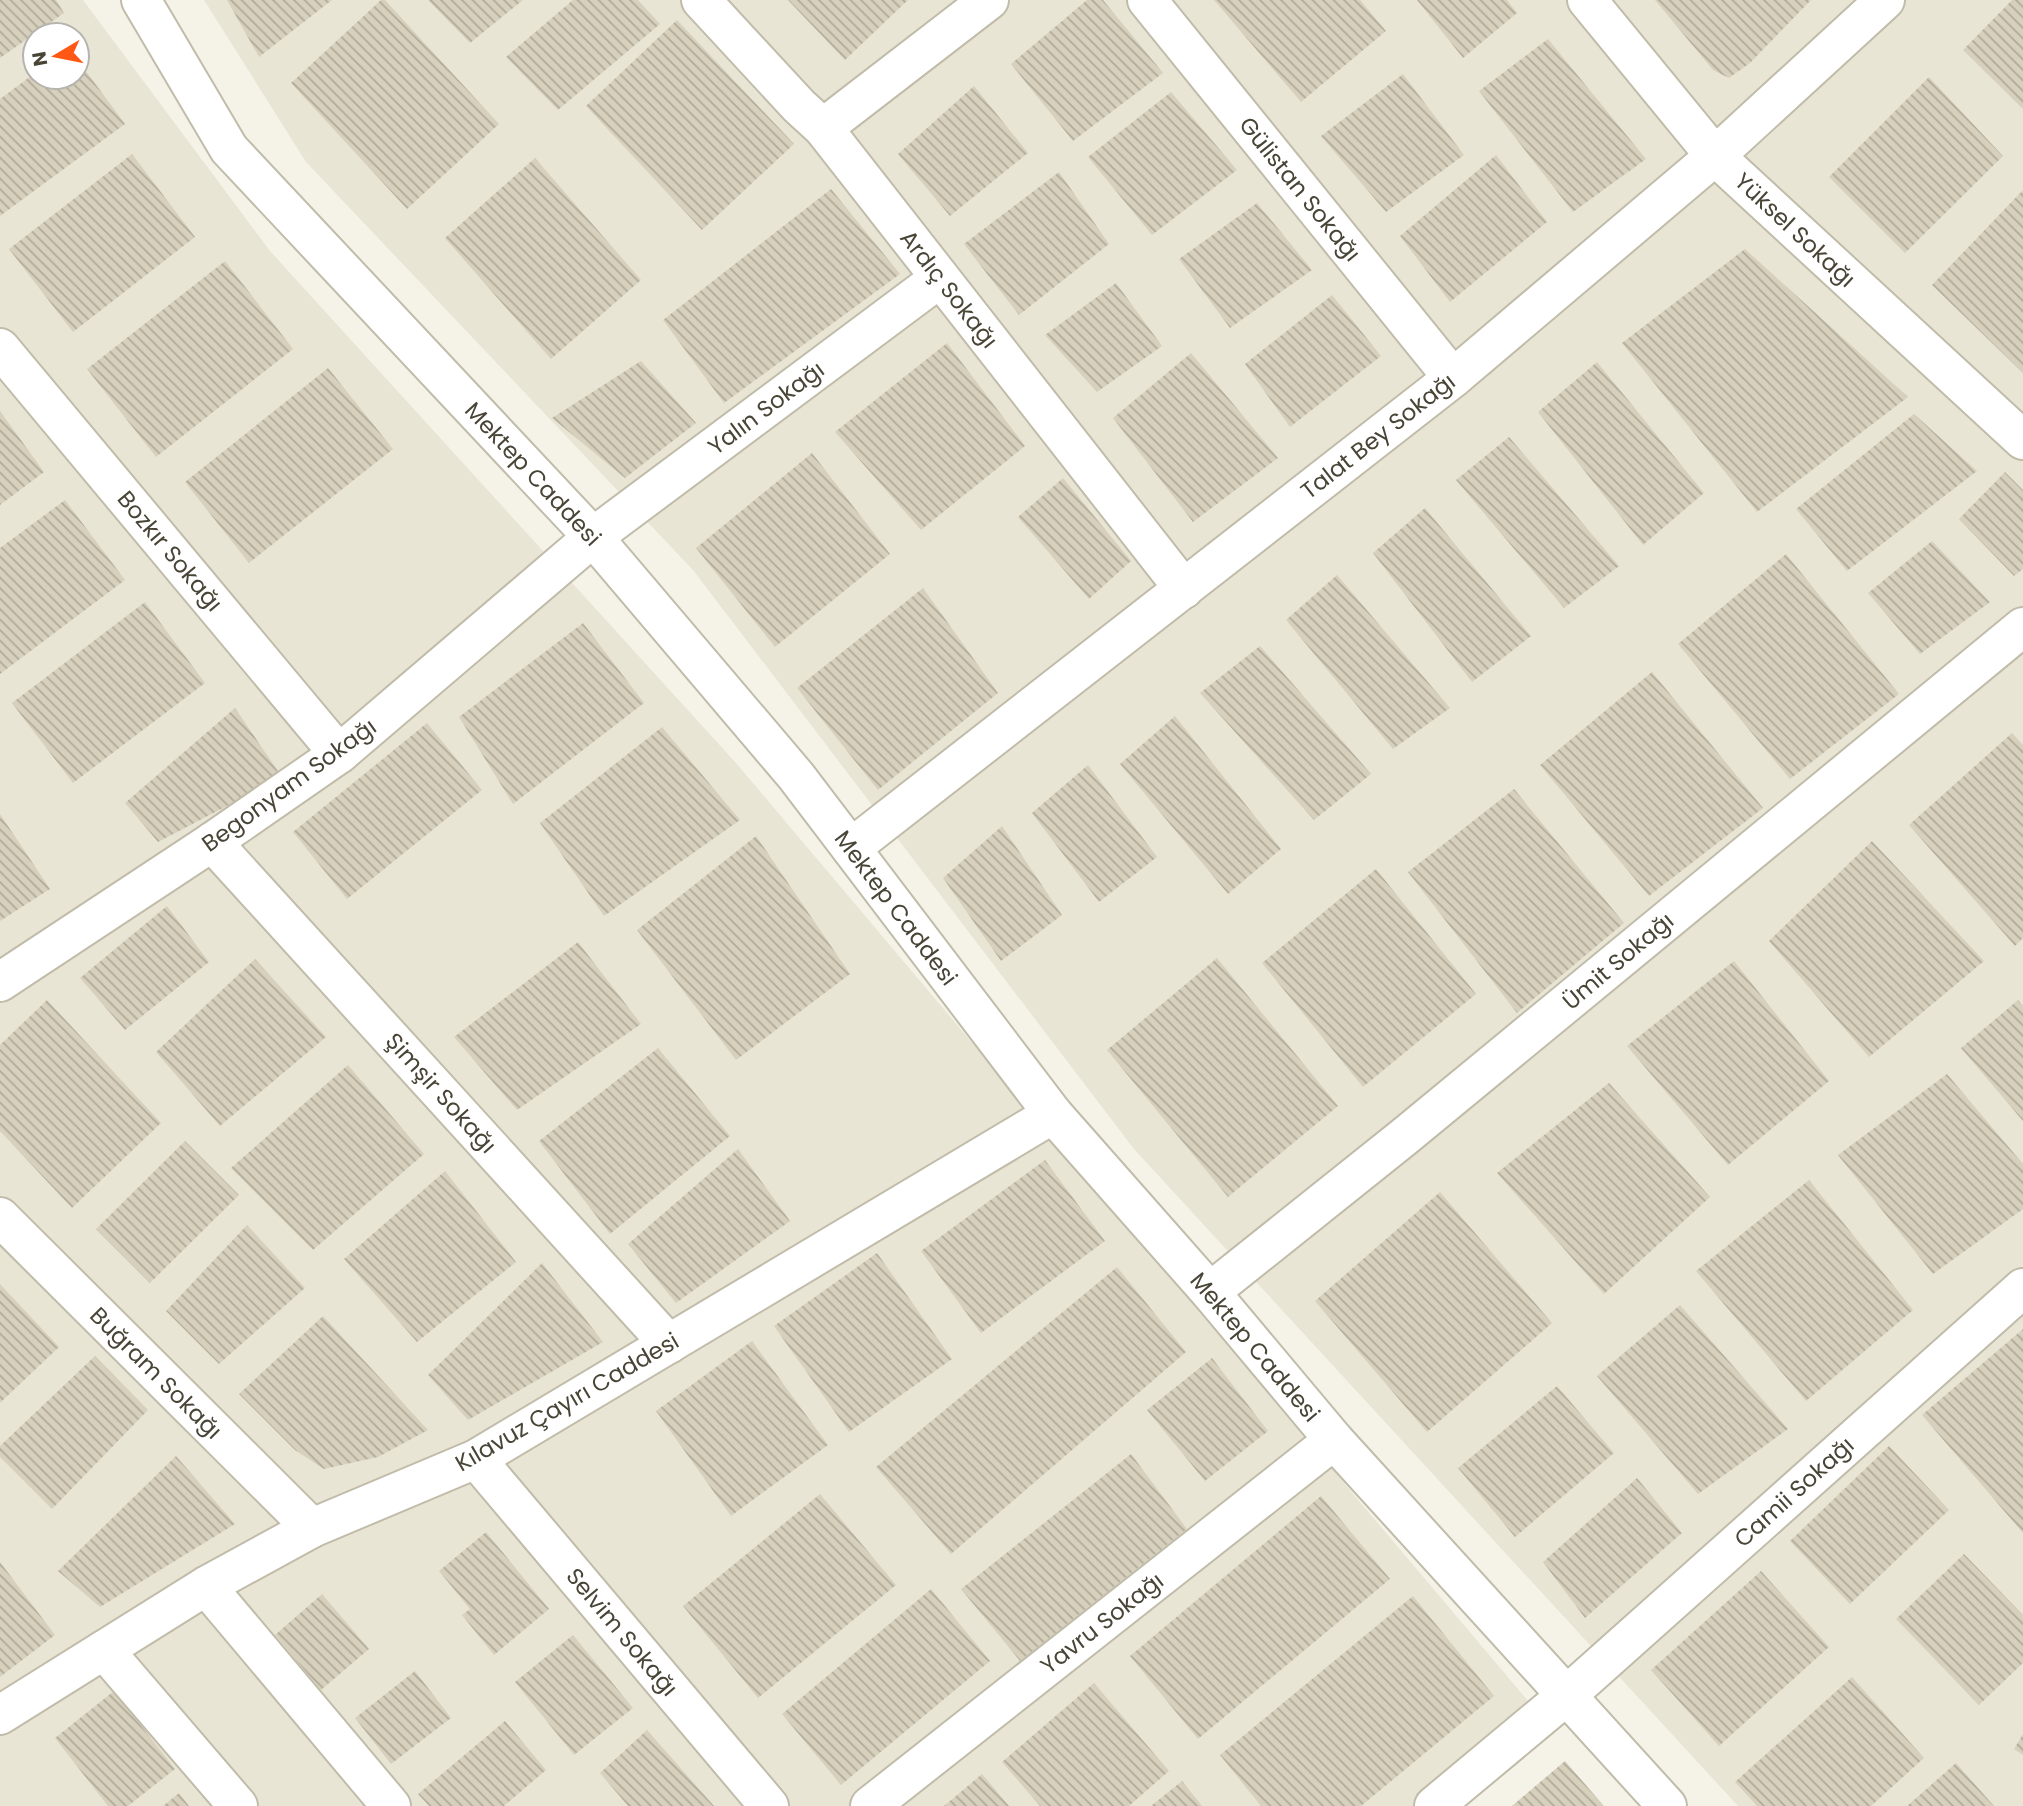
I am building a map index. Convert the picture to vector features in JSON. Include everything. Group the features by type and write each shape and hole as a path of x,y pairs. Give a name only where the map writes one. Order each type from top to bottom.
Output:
{"street":[{"name":"Mektep Caddesi","path":"141,0 229,149 593,537 796,776 1053,1114 1210,1292 1334,1440 1667,1806"},
{"name":"Ardıç Sokağı","path":"701,0 799,106 823,128 1184,589"},
{"path":"823,128 989,0"},
{"name":"Gülistan Sokağı","path":"1146,0 1452,378"},
{"name":"Yüksel Sokağı","path":"1587,0 1715,156 2023,440"},
{"name":"Talat Bey Sokağı","path":"851,848 1452,378 1715,156 1885,0"},
{"name":"Yalın Sokağı","path":"593,537 940,278"},
{"name":"Bozkır Sokağı","path":"0,348 339,754"},
{"name":"Begonyam Sokağı","path":"0,982 212,842 339,754 593,537"},
{"name":"Ümit Sokağı","path":"1210,1292 1404,1137 2023,627"},
{"name":"Şimşir Sokağı","path":"212,842 669,1344"},
{"name":"Kılavuz Çayırı Caddesi","path":"0,1716 206,1586 312,1528 476,1459 1053,1114"},
{"name":"Buğram Sokağı","path":"0,1217 312,1528"},
{"name":"Camii Sokağı","path":"1434,1806 1566,1696 2023,1288"},
{"name":"Yavru Sokağı","path":"870,1806 1334,1440"},
{"name":"Selvim Sokağı","path":"476,1459 769,1806"},
{"path":"206,1586 391,1806"},
{"path":"104,1650 238,1806"}],"shaded area":[{"path":"0,0 83,0 270,251 736,763 1539,1714 1439,1806 0,1806"},
{"path":"204,0 2023,0 2023,1806 1738,1806 1134,1149 693,570 306,162"}],"building":[{"path":"0,0 56,0 64,13 53,21 21,21 21,43 0,58"},
{"path":"227,0 332,0 259,57"},
{"path":"381,0 385,0 499,124 407,209 291,83"},
{"path":"428,0 523,0 470,43"},
{"path":"573,0 638,0 660,24 558,110 506,57"},
{"path":"788,0 908,0 845,60"},
{"path":"1087,0 1103,0 1163,73 1073,141 1011,64"},
{"path":"1214,0 1360,0 1386,31 1301,102"},
{"path":"1417,0 1507,0 1517,13 1463,58"},
{"path":"1655,0 1811,0 1750,63 1729,78 1713,70"},
{"path":"2012,0 2023,0 2023,109 1963,50"},
{"path":"677,20 794,144 702,230 586,106"},
{"path":"1548,39 1646,159 1573,212 1479,91"},
{"path":"1403,74 1464,155 1386,212 1321,136"},
{"path":"1929,77 2003,156 1905,253 1829,177"},
{"path":"91,78 125,124 0,216 0,99 21,83 21,91 91,91"},
{"path":"974,86 1028,153 950,216 898,154"},
{"path":"1171,92 1237,170 1152,235 1088,157"},
{"path":"132,154 195,237 73,332 9,249"},
{"path":"1496,155 1547,222 1450,302 1400,236"},
{"path":"535,158 641,280 551,359 445,238"},
{"path":"1059,172 1109,244 1019,315 964,244"},
{"path":"831,189 900,274 724,403 663,320"},
{"path":"2023,190 2023,373 1932,285"},
{"path":"1257,203 1312,270 1230,328 1179,259"},
{"path":"1745,249 1908,397 1757,512 1622,343"},
{"path":"225,261 293,349 156,457 87,369"},
{"path":"1116,283 1162,346 1097,392 1045,335"},
{"path":"1332,295 1381,356 1290,427 1245,364"},
{"path":"947,343 1025,446 921,530 835,432"},
{"path":"1191,353 1278,458 1193,522 1113,418"},
{"path":"641,361 696,423 625,478 552,418"},
{"path":"1597,362 1704,493 1643,545 1538,412"},
{"path":"328,368 393,449 249,563 185,482"},
{"path":"0,411 44,472 0,505"},
{"path":"1914,414 1977,471 1847,571 1796,509"},
{"path":"1509,437 1619,566 1564,608 1456,480"},
{"path":"812,453 890,554 775,647 696,548"},
{"path":"2005,472 2023,490 2023,569 2014,576 1959,519"},
{"path":"1063,478 1131,561 1089,599 1018,517"},
{"path":"65,500 125,580 0,674 0,548"},
{"path":"1425,508 1531,636 1472,682 1373,553"},
{"path":"1932,541 1990,602 1920,654 1868,593"},
{"path":"1786,554 1899,694 1790,779 1678,644"},
{"path":"1337,575 1450,708 1393,749 1286,620"},
{"path":"923,588 998,693 878,790 797,688"},
{"path":"145,602 205,683 73,783 12,703"},
{"path":"583,623 644,703 513,804 459,717"},
{"path":"1260,646 1371,774 1314,820 1200,693"},
{"path":"1652,672 1763,808 1649,896 1540,765"},
{"path":"235,708 282,777 158,842 125,803"},
{"path":"1175,716 1281,849 1228,894 1120,764"},
{"path":"427,723 482,790 347,899 293,832"},
{"path":"662,727 740,820 604,916 540,823"},
{"path":"2012,733 2023,745 2023,938 2015,946 1909,825"},
{"path":"1088,765 1157,857 1099,902 1032,813"},
{"path":"1514,789 1624,923 1517,1013 1408,872"},
{"path":"0,814 50,889 0,921"},
{"path":"1002,826 1062,915 1001,961 943,878"},
{"path":"756,836 850,974 736,1060 637,930"},
{"path":"1872,841 1984,961 1869,1057 1769,941"},
{"path":"1376,869 1476,994 1363,1087 1262,963"},
{"path":"167,906 209,962 125,1030 80,978"},
{"path":"578,942 641,1024 517,1110 454,1037"},
{"path":"1217,958 1338,1106 1228,1197 1107,1050"},
{"path":"255,959 326,1037 220,1126 156,1052"},
{"path":"1734,961 1829,1081 1728,1165 1627,1046"},
{"path":"47,1000 161,1123 72,1208 0,1131 0,1045"},
{"path":"2018,1000 2023,1006 2023,1121 1961,1048"},
{"path":"658,1048 730,1136 610,1234 539,1141"},
{"path":"348,1065 424,1154 313,1250 231,1168"},
{"path":"1947,1074 2023,1164 2023,1209 1933,1274 1838,1155"},
{"path":"1609,1083 1710,1197 1604,1294 1497,1173"},
{"path":"185,1141 239,1195 150,1283 96,1229"},
{"path":"738,1149 790,1221 676,1303 628,1244"},
{"path":"1045,1160 1105,1241 981,1333 921,1251"},
{"path":"445,1171 516,1262 417,1342 344,1259"},
{"path":"1809,1180 1913,1310 1806,1401 1696,1271"},
{"path":"1440,1192 1552,1323 1427,1432 1315,1301"},
{"path":"247,1225 305,1288 219,1364 166,1311"},
{"path":"877,1253 952,1359 849,1432 774,1326"},
{"path":"542,1263 603,1342 468,1420 428,1375"},
{"path":"1117,1267 1186,1352 951,1554 876,1467"},
{"path":"0,1284 59,1347 0,1403"},
{"path":"1680,1305 1788,1429 1698,1494 1597,1376"},
{"path":"323,1316 428,1430 378,1457 324,1469 295,1450 239,1394"},
{"path":"2023,1329 2023,1533 1922,1415"},
{"path":"752,1341 828,1445 731,1516 656,1411"},
{"path":"95,1356 148,1410 52,1509 0,1457 0,1446"},
{"path":"1212,1358 1268,1431 1205,1481 1147,1410"},
{"path":"1557,1386 1614,1453 1515,1537 1458,1468"},
{"path":"1889,1446 1949,1510 1850,1604 1790,1541"},
{"path":"1131,1454 1187,1529 1020,1661 961,1589"},
{"path":"176,1456 235,1524 100,1607 58,1571"},
{"path":"1637,1478 1682,1533 1585,1618 1543,1562"},
{"path":"820,1494 896,1585 758,1698 683,1606"},
{"path":"1321,1496 1390,1579 1198,1739 1130,1656"},
{"path":"486,1532 549,1609 494,1655 462,1615 470,1609 439,1571"},
{"path":"1964,1554 2023,1615 2023,1663 1979,1705 1896,1619"},
{"path":"0,1562 55,1635 0,1677"},
{"path":"1761,1571 1829,1647 1719,1746 1651,1670"},
{"path":"931,1589 990,1661 841,1785 782,1714"},
{"path":"322,1594 369,1649 321,1690 275,1635"},
{"path":"1413,1596 1494,1696 1361,1806 1261,1806 1220,1755"},
{"path":"573,1635 633,1708 574,1755 515,1682"},
{"path":"415,1671 451,1718 391,1764 355,1718"},
{"path":"1852,1677 1924,1758 1871,1806 1757,1806 1735,1782"},
{"path":"1094,1683 1169,1771 1129,1806 1040,1806 1002,1762"},
{"path":"114,1691 175,1769 128,1806 108,1806 55,1738"},
{"path":"505,1721 546,1770 504,1806 429,1806 418,1794"},
{"path":"647,1730 714,1806 628,1806 600,1773"},
{"path":"2023,1734 2023,1755 2014,1749"},
{"path":"1565,1761 1604,1806 1512,1806"},
{"path":"1956,1763 1994,1806 1907,1806"},
{"path":"982,1774 1009,1806 944,1806"},
{"path":"1182,1781 1202,1806 1151,1806"},
{"path":"179,1793 189,1806 163,1806"}]}
